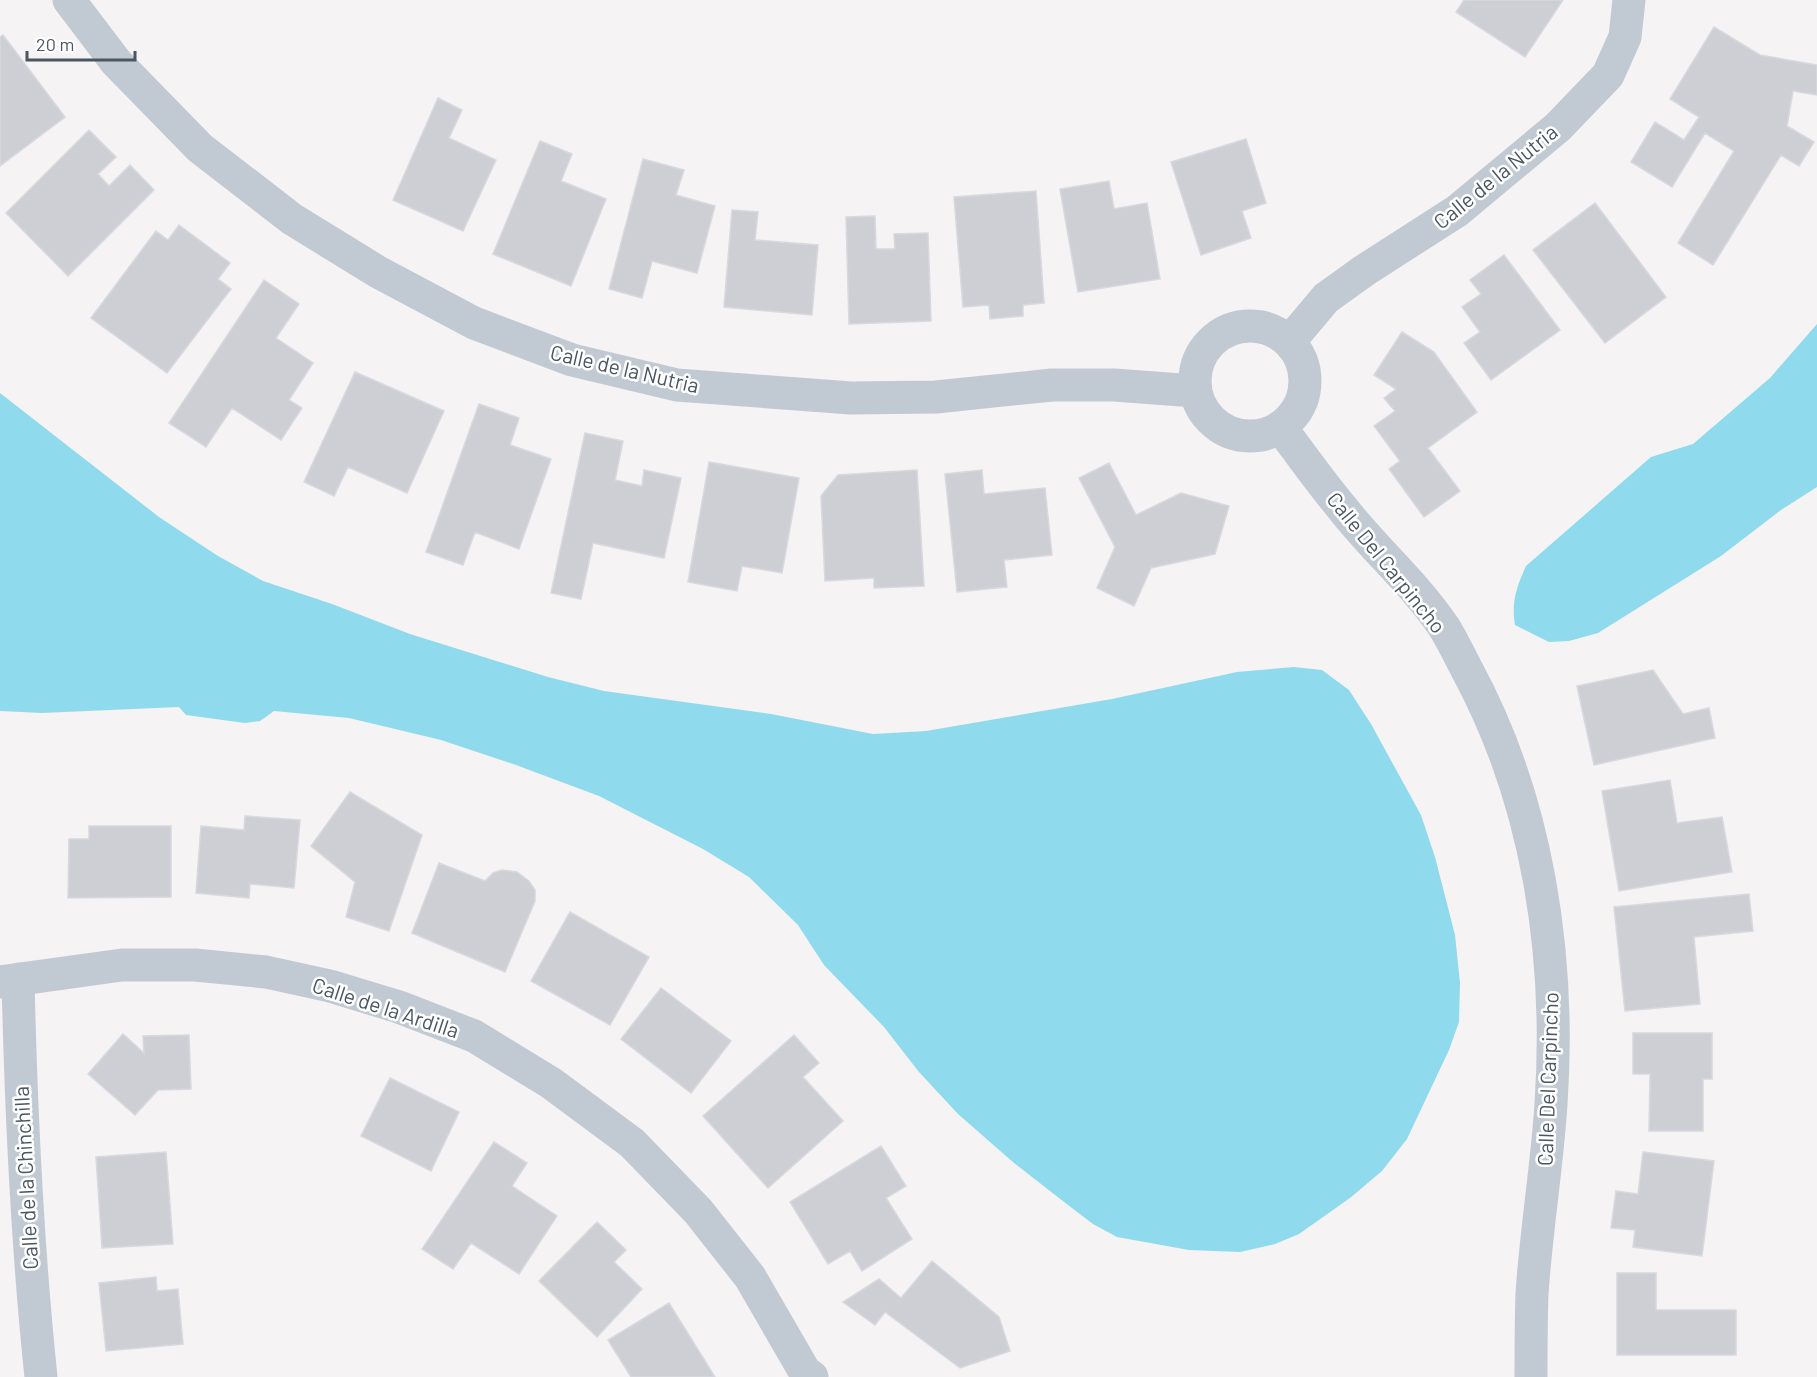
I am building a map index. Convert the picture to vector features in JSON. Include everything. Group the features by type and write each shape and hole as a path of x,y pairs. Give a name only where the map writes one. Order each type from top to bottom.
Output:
{"street":[{"name":"Calle de la Nutria","path":"69,0 116,62 200,148 292,219 378,272 474,323 572,360 677,385 851,398 936,397 1052,385 1114,385 1195,391"},
{"name":"Calle de la Nutria","path":"1289,342 1326,298 1365,270 1458,211 1558,127 1608,75 1625,37 1629,0"},
{"path":"1240,326 1258,326 1275,332 1289,342 1299,355 1304,370 1305,387 1292,416 1280,427 1264,434 1246,436 1228,432 1213,422 1202,408 1195,391 1194,374 1199,357 1209,342 1223,332 1240,326"},
{"name":"Calle Del Carpincho","path":"1280,427 1343,510 1403,575 1444,627 1480,693 1507,758 1523,807 1536,866 1548,941 1553,1026 1551,1103 1532,1294 1531,1377"},
{"name":"Calle de la Ardilla","path":"9,980 122,965 195,965 266,972 330,986 399,1006 474,1035 551,1083 632,1143 698,1210 750,1277 808,1376"},
{"name":"Calle de la Chinchilla","path":"9,980 20,1105 30,1275 41,1377"}],"water":[{"path":"1817,324 1817,487 1781,510 1721,556 1598,633 1569,641 1549,642 1515,625 1516,594 1526,566 1651,457 1693,444 1770,378"},
{"path":"0,393 159,517 218,556 263,581 410,634 548,677 604,691 771,714 873,734 926,731 1112,699 1237,672 1294,667 1322,670 1349,690 1371,724 1421,815 1435,857 1455,935 1460,983 1459,1022 1449,1050 1407,1139 1382,1171 1350,1198 1299,1234 1275,1244 1240,1252 1189,1250 1117,1237 1093,1224 1068,1205 1014,1163 958,1114 919,1072 884,1027 824,965 798,925 749,877 703,849 599,796 441,740 349,718 274,711 260,721 245,723 186,715 179,707 42,713 0,711"}],"building":[{"path":"1464,0 1563,0 1525,57 1456,12"},
{"path":"1714,27 1760,55 1817,65 1817,95 1793,91 1787,126 1814,142 1799,166 1781,155 1713,265 1678,243 1734,151 1705,133 1672,187 1631,162 1655,122 1684,140 1699,117 1670,99"},
{"path":"3,35 65,117 0,166 0,37"},
{"path":"438,98 462,110 449,138 496,160 463,231 393,200"},
{"path":"89,130 116,157 98,174 109,186 130,165 154,190 68,276 6,213"},
{"path":"1246,139 1266,203 1242,211 1251,238 1201,255 1171,162"},
{"path":"540,141 572,154 561,181 606,199 571,286 493,254"},
{"path":"643,159 684,170 676,195 715,206 697,273 652,261 642,298 609,289"},
{"path":"1109,181 1114,209 1147,203 1160,279 1078,292 1060,189"},
{"path":"1036,191 1044,303 1023,305 1023,316 990,319 989,305 963,307 954,197"},
{"path":"1595,203 1666,297 1605,343 1533,250"},
{"path":"732,210 758,212 755,240 818,245 812,315 724,307"},
{"path":"875,216 876,249 895,249 894,234 928,233 931,321 849,324 846,217"},
{"path":"179,225 230,263 218,279 231,289 167,373 91,318 156,231 168,240"},
{"path":"1504,255 1560,330 1491,380 1464,343 1480,332 1462,307 1481,294 1470,280"},
{"path":"264,280 299,304 276,338 313,363 289,400 302,408 281,440 232,408 206,447 169,423"},
{"path":"1402,332 1434,352 1477,412 1428,448 1460,491 1424,517 1389,469 1400,461 1374,426 1395,411 1384,398 1396,389 1374,375"},
{"path":"355,372 444,411 407,493 348,467 334,496 304,482"},
{"path":"479,404 519,418 510,445 551,459 519,549 475,532 463,565 426,552"},
{"path":"585,433 623,441 615,480 642,486 644,470 681,478 664,558 593,543 581,599 551,593"},
{"path":"709,462 799,478 782,573 742,566 737,591 688,582"},
{"path":"1109,463 1136,515 1181,493 1229,506 1215,554 1151,568 1134,606 1097,588 1115,547 1079,478"},
{"path":"917,470 924,586 874,588 874,578 825,581 821,496 838,475"},
{"path":"982,470 984,494 1045,488 1052,555 1004,560 1007,587 957,592 945,474"},
{"path":"1653,670 1683,714 1709,708 1715,738 1594,765 1577,686"},
{"path":"1670,780 1677,823 1722,817 1732,872 1619,891 1602,791"},
{"path":"350,792 422,835 389,931 346,917 355,882 311,846"},
{"path":"245,816 300,820 294,888 250,884 249,898 196,893 201,826 244,830"},
{"path":"89,826 171,826 171,897 68,898 69,839 89,839"},
{"path":"439,863 485,881 493,873 502,870 517,872 529,881 535,890 535,901 505,972 412,933"},
{"path":"1749,894 1753,931 1694,937 1700,1004 1625,1011 1614,907"},
{"path":"570,912 649,957 610,1025 531,981"},
{"path":"661,988 731,1041 691,1093 621,1039"},
{"path":"1633,1033 1712,1033 1712,1079 1703,1079 1703,1131 1649,1131 1650,1074 1633,1074"},
{"path":"123,1034 144,1053 143,1036 189,1035 191,1089 158,1090 135,1115 88,1074"},
{"path":"794,1035 819,1063 803,1077 843,1121 768,1188 703,1116"},
{"path":"390,1078 459,1112 431,1171 361,1136"},
{"path":"494,1142 527,1163 512,1186 557,1216 519,1274 471,1243 453,1269 422,1249"},
{"path":"881,1146 906,1186 886,1198 912,1239 862,1271 850,1251 828,1264 790,1202"},
{"path":"166,1152 173,1244 102,1248 96,1157"},
{"path":"1643,1152 1714,1161 1702,1256 1633,1247 1635,1230 1611,1228 1616,1191 1638,1194"},
{"path":"597,1222 626,1250 614,1262 642,1289 597,1337 539,1281"},
{"path":"932,1261 999,1317 1010,1351 960,1368 885,1312 875,1325 843,1302 879,1279 901,1298"},
{"path":"1617,1273 1656,1273 1656,1310 1736,1310 1736,1355 1617,1355"},
{"path":"156,1277 157,1291 178,1289 183,1344 106,1351 99,1283"},
{"path":"669,1303 715,1377 631,1377 608,1340"}]}
